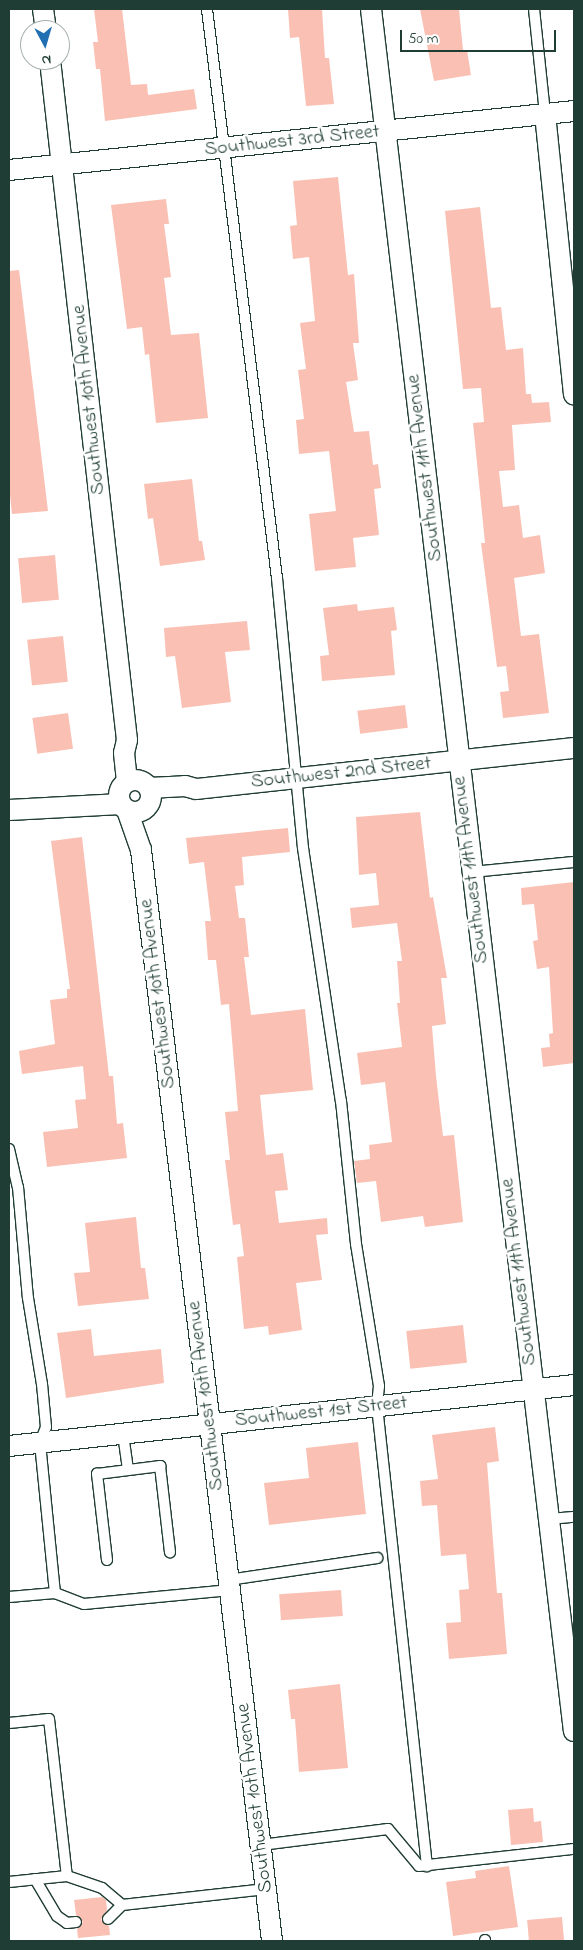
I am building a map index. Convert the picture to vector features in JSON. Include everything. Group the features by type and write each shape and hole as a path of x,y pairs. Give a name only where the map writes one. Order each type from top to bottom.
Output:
{"street":[{"name":"Southwest 11th Avenue","path":"371,9 458,760 574,1731"},
{"name":"Southwest 10th Avenue","path":"51,70 64,164 127,740 272,1941"},
{"name":"Southwest 3rd Street","path":"9,170 574,111"},
{"path":"545,114 574,395"},
{"name":"Southwest 2nd Street","path":"9,810 72,805 90,795 135,796 185,786 196,789 574,748"},
{"name":"Southwest 1st Street","path":"9,1446 574,1385"}],"lane":[{"path":"207,9 225,148 298,778 303,848 341,1102 356,1244 380,1386 377,1406 427,1866"},
{"path":"534,9 545,114"},
{"path":"472,872 574,862"},
{"path":"9,1149 18,1187 28,1298 42,1384 46,1427 40,1443 55,1593"},
{"path":"123,1434 128,1470"},
{"path":"107,1560 96,1474 160,1466 170,1552"},
{"path":"549,1519 574,1517"},
{"path":"9,1597 55,1593 84,1604 229,1585 377,1558"},
{"path":"9,1723 49,1719 67,1876"},
{"path":"261,1845 388,1829 419,1866 574,1850"},
{"path":"9,1882 67,1876 102,1888 122,1905"},
{"path":"36,1879 57,1916 67,1923 76,1922"},
{"path":"108,1919 122,1905 266,1889"}],"building":[{"path":"94,9 122,9 131,85 147,84 148,95 194,89 197,109 105,121 100,69 96,69 93,42 98,42"},
{"path":"288,9 322,9 325,58 329,58 334,104 306,106 299,37 290,38"},
{"path":"420,9 459,9 463,50 467,50 471,75 434,81"},
{"path":"338,177 348,275 354,274 359,343 353,343 358,380 346,382 354,432 369,431 373,465 378,464 381,488 374,489 379,535 353,538 356,567 315,571 309,514 336,511 329,451 299,454 296,420 304,419 298,370 306,369 300,323 315,321 309,257 293,259 290,226 297,225 293,181"},
{"path":"166,199 169,224 164,224 171,277 164,278 171,335 199,333 208,418 156,423 149,354 145,355 142,327 127,329 111,205"},
{"path":"480,207 491,308 501,307 506,350 523,348 526,394 531,394 532,403 549,402 551,422 512,425 515,470 499,471 503,507 519,505 523,538 540,535 545,573 514,578 521,636 539,634 549,713 503,718 500,692 509,691 506,666 497,667 481,543 485,543 473,423 484,422 481,388 463,389 445,211"},
{"path":"19,270 48,511 12,514 9,486 9,271"},
{"path":"192,479 199,541 202,541 205,560 160,566 153,518 148,519 144,484"},
{"path":"55,555 59,600 22,603 18,558"},
{"path":"357,604 358,611 394,607 397,630 391,631 395,675 322,681 320,656 329,655 323,608"},
{"path":"247,621 250,650 225,652 231,702 182,708 175,656 166,657 164,628"},
{"path":"63,636 68,682 32,686 27,640"},
{"path":"405,705 408,728 360,734 357,711"},
{"path":"68,713 73,749 37,754 32,718"},
{"path":"420,812 430,898 433,897 447,978 441,978 446,1024 432,1026 436,1076 443,1136 454,1135 463,1222 425,1227 423,1216 381,1222 376,1181 357,1183 354,1161 370,1159 369,1145 392,1142 385,1082 361,1085 357,1053 402,1047 397,1003 400,1003 397,961 402,961 397,923 352,928 350,908 379,905 376,873 359,875 356,817"},
{"path":"288,828 290,852 242,857 244,885 235,886 239,918 245,918 249,957 244,957 251,1015 305,1009 313,1090 260,1095 266,1155 283,1153 288,1190 275,1191 279,1223 327,1218 328,1234 316,1235 322,1280 296,1283 302,1330 269,1335 268,1326 244,1329 237,1257 244,1256 240,1224 233,1225 225,1160 230,1160 225,1112 238,1111 229,1004 221,1005 216,960 208,960 205,921 211,921 204,862 189,864 186,838"},
{"path":"82,837 109,1076 113,1076 117,1124 123,1123 127,1158 47,1167 43,1132 78,1128 75,1100 86,1099 83,1066 22,1074 19,1051 55,1044 50,1000 67,998 67,989 70,989 51,841"},
{"path":"574,882 574,1063 543,1067 541,1048 550,1047 549,1034 553,1033 549,967 537,969 533,941 538,940 534,904 522,905 521,888"},
{"path":"136,1217 141,1268 145,1268 149,1299 78,1306 74,1273 90,1272 85,1223"},
{"path":"463,1325 467,1363 410,1369 406,1331"},
{"path":"91,1329 94,1356 161,1349 164,1383 66,1398 57,1333"},
{"path":"495,1427 499,1461 487,1463 497,1593 502,1593 507,1654 449,1659 446,1623 461,1622 459,1590 469,1589 466,1554 441,1556 437,1505 422,1506 420,1481 438,1479 432,1435"},
{"path":"358,1442 366,1514 269,1525 264,1483 309,1478 306,1448"},
{"path":"341,1590 343,1616 281,1620 279,1594"},
{"path":"340,1684 348,1768 299,1772 295,1719 291,1719 288,1690"},
{"path":"533,1808 534,1822 541,1821 543,1842 511,1845 508,1810"},
{"path":"509,1866 518,1927 453,1936 446,1882 476,1878 475,1871"},
{"path":"102,1897 106,1900 107,1910 101,1920 109,1926 110,1935 78,1938 77,1929 83,1922 76,1915 74,1900"},
{"path":"562,1917 564,1941 529,1941 527,1920"}]}
